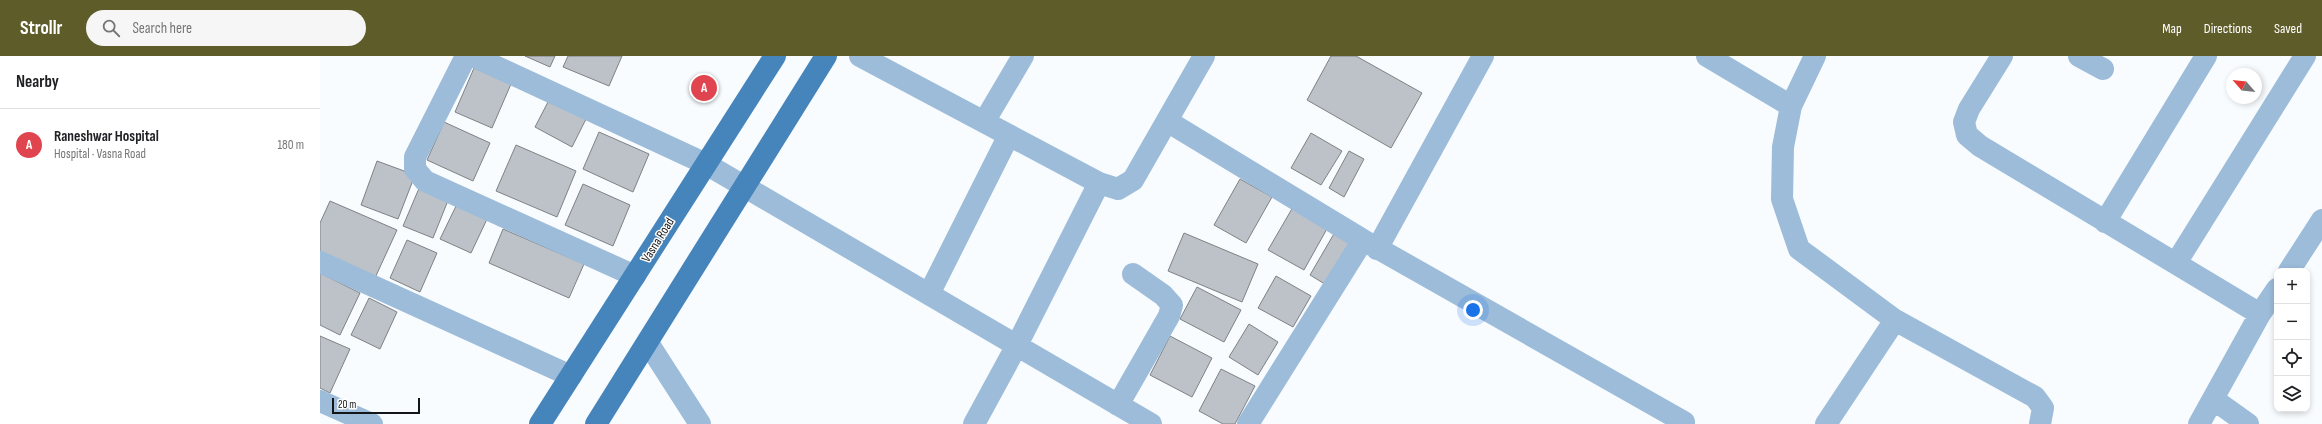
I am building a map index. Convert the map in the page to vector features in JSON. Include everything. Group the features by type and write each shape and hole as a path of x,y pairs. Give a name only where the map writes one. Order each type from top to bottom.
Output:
{"main road":[{"name":"Vasna Road","path":"540,424 775,56"},
{"path":"596,424 826,56"}],"street":[{"path":"466,56 415,157 414,169 425,181 635,276"},
{"path":"473,56 706,164 1151,424"},
{"path":"860,56 1099,183 1118,189 1133,180 1204,56"},
{"path":"984,122 1023,56"},
{"path":"1248,424 1370,244 1483,56"},
{"path":"1707,56 1790,106"},
{"path":"1815,56 1790,106 1783,147 1782,199 1799,249 1895,320 2035,397 2043,408 2040,424"},
{"path":"2002,56 1969,109 1964,122 1967,135 1980,146 2260,314"},
{"path":"2079,56 2103,69"},
{"path":"2105,222 2206,56"},
{"path":"2176,263 2305,56"},
{"path":"1167,121 1370,244 1684,422"},
{"path":"929,294 1009,135"},
{"path":"974,424 1018,345 1099,183"},
{"path":"2291,268 2322,220"},
{"path":"320,262 571,376"},
{"path":"1118,404 1169,316 1172,305 1163,295 1133,274"},
{"path":"2199,424 2260,314 2274,293"},
{"path":"1826,424 1895,320"},
{"path":"648,343 700,424"},
{"path":"2213,399 2248,424"},
{"path":"320,401 372,424"}],"building":[{"path":"525,56 555,56 550,67"},
{"path":"568,56 622,56 609,86 563,67"},
{"path":"1331,56 1356,56 1422,93 1391,148 1307,100"},
{"path":"474,68 511,84 492,128 455,112"},
{"path":"549,100 586,119 572,147 535,127"},
{"path":"444,122 490,143 473,181 427,160"},
{"path":"599,132 649,154 633,192 583,169"},
{"path":"1311,133 1342,151 1321,185 1291,168"},
{"path":"516,145 576,171 557,217 496,191"},
{"path":"1349,151 1364,159 1344,197 1329,188"},
{"path":"377,161 415,175 398,219 361,205"},
{"path":"1240,179 1272,197 1246,243 1214,225"},
{"path":"583,184 630,205 613,246 565,225"},
{"path":"420,186 449,198 433,238 403,226"},
{"path":"330,201 397,230 375,278 320,253 320,223"},
{"path":"458,202 488,217 471,253 440,239"},
{"path":"1293,207 1328,227 1304,270 1268,250"},
{"path":"503,229 584,264 569,298 489,263"},
{"path":"1335,232 1353,242 1328,286 1310,275"},
{"path":"1184,233 1258,264 1242,302 1168,271"},
{"path":"407,240 437,253 420,292 390,278"},
{"path":"320,273 360,293 340,335 320,325"},
{"path":"1276,276 1311,296 1293,327 1258,308"},
{"path":"1197,287 1241,310 1224,342 1180,319"},
{"path":"369,298 397,312 380,349 351,335"},
{"path":"1249,324 1278,342 1258,375 1229,357"},
{"path":"320,336 350,349 330,393 320,388"},
{"path":"1170,336 1212,358 1192,397 1150,375"},
{"path":"1221,369 1255,386 1235,424 1223,424 1199,411"}],"place":[{"name":"Raneshwar Hospital","path":"704,88"}]}
